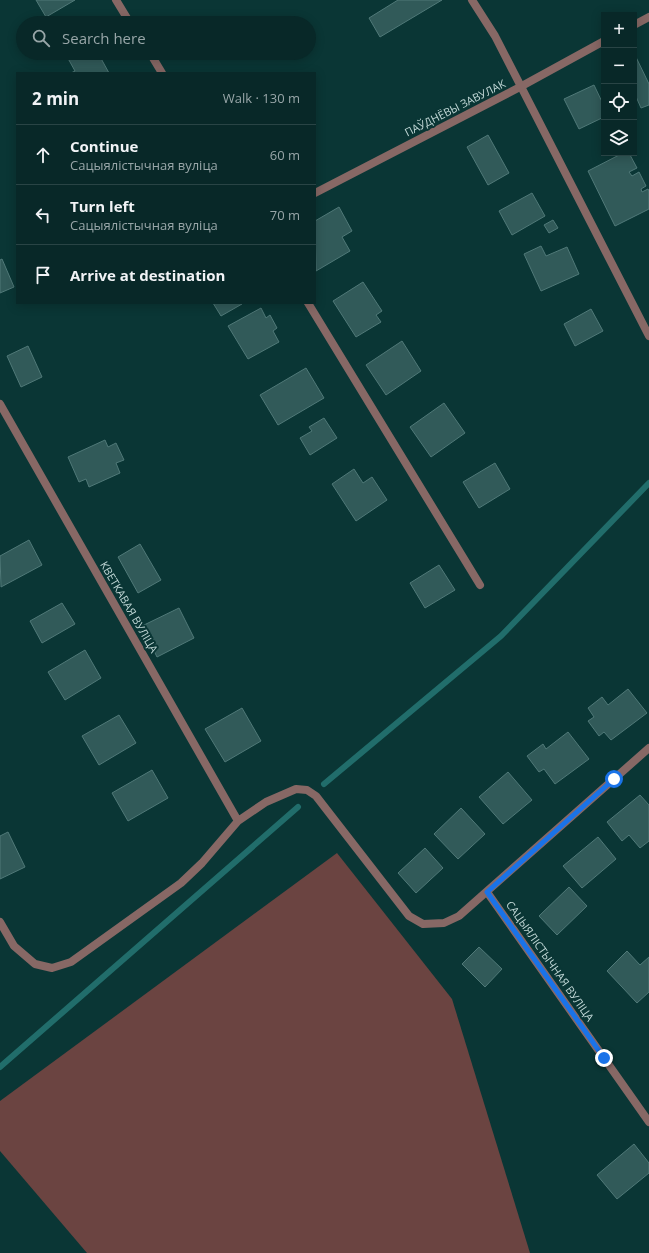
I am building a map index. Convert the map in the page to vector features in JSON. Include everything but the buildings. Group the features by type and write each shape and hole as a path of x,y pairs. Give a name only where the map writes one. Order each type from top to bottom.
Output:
{"street":[{"path":"116,0 126,16"},
{"path":"472,0 495,36 649,336"},
{"path":"637,23 649,17"},
{"name":"ПАЎДНЁВЫ ЗАВУЛАК","path":"316,193 520,87 601,43"},
{"path":"154,60 161,72"},
{"path":"309,304 480,585"},
{"name":"КВЕТКАВАЯ ВУЛІЦА","path":"0,404 238,820"},
{"path":"0,922 14,946 35,964 52,968 71,962 181,883 202,863 238,820 266,802 296,789 307,790 316,796 409,916 423,924 444,923 459,916 649,748"},
{"name":"САЦЫЯЛІСТЫЧНАЯ ВУЛІЦА","path":"487,892 649,1122"}],"shaded area":[{"path":"337,853 452,999 530,1253 87,1253 0,1151 0,1101"}],"waterway":[{"path":"324,784 501,636 649,483"},
{"path":"0,1067 298,807"}],"route":[{"path":"604,1058 487,892 614,779"}]}
